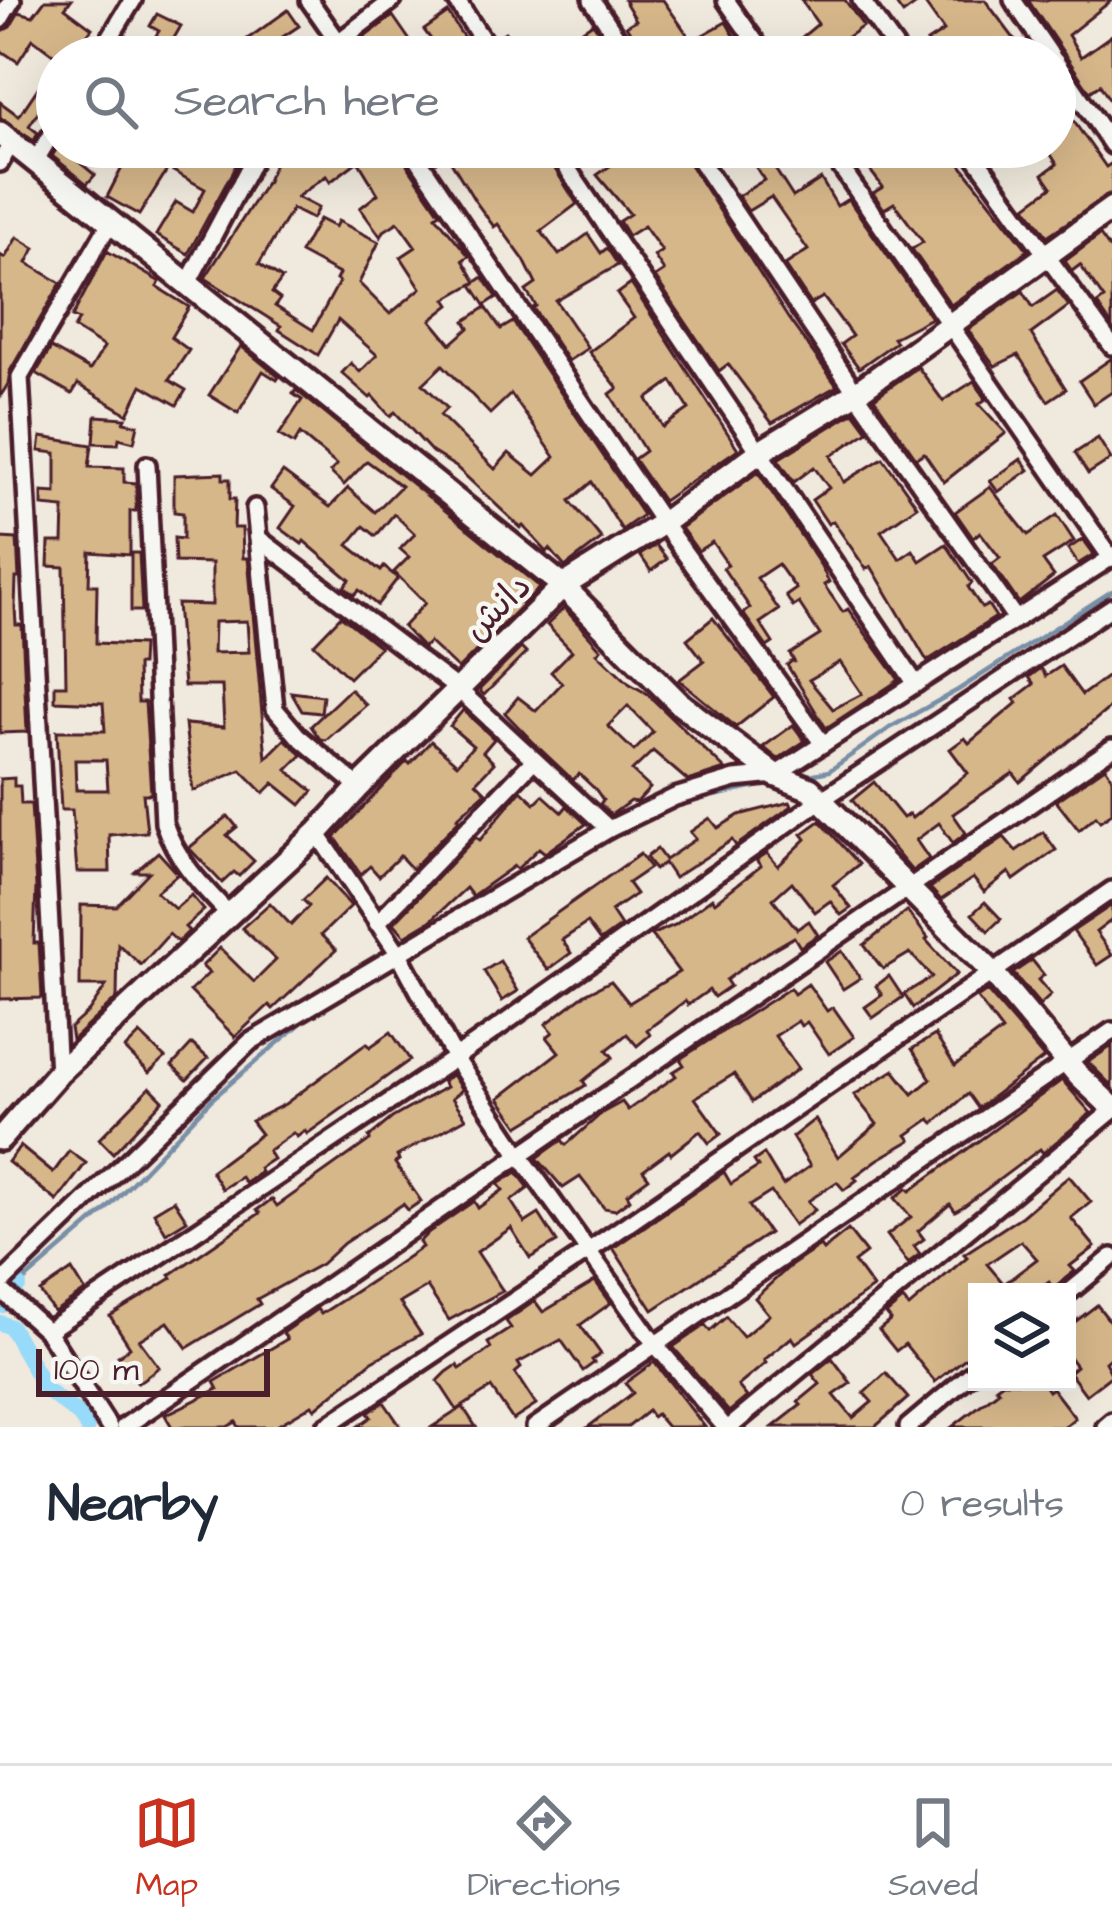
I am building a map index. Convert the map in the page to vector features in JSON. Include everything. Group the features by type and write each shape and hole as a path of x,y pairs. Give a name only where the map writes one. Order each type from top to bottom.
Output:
{"main road":[{"path":"6,137 36,160"},
{"path":"46,168 563,586 681,705 775,775 816,794 992,972 1112,1109"},
{"name":"دانش","path":"0,1139 58,1073 317,833 563,586 856,392 1112,208"}],"street":[{"path":"0,20 12,0"},
{"path":"111,36 133,0"},
{"path":"309,0 335,36"},
{"path":"347,36 393,0"},
{"path":"456,0 480,36"},
{"path":"592,0 616,36"},
{"path":"726,0 751,36"},
{"path":"861,0 887,36"},
{"path":"1013,0 1038,36"},
{"path":"1076,92 1112,146"},
{"path":"0,163 6,137"},
{"path":"188,283 249,168"},
{"path":"424,168 663,523 823,744"},
{"path":"568,168 916,684"},
{"path":"705,168 1016,619"},
{"path":"109,1427 47,1331 0,1287 250,1042 609,830 675,797 735,779 775,775 1111,557 842,168"},
{"path":"983,168 1112,346"},
{"path":"58,1073 20,376 111,220"},
{"path":"147,465 164,823 172,848 188,872 228,913"},
{"path":"254,508 275,710 298,736 359,787"},
{"path":"258,538 459,690 609,830"},
{"path":"47,1331 454,1058 816,794 1112,607"},
{"path":"124,1427 1112,748"},
{"path":"377,923 534,760"},
{"path":"317,833 399,954 454,1058 519,1154 654,1343 727,1427 1112,1109"},
{"path":"325,1427 1112,890"},
{"path":"535,1427 1112,1031"},
{"path":"1076,1287 1112,1257"},
{"path":"908,1427 968,1377"},
{"path":"1105,1427 1112,1421"}],"building":[{"path":"45,0 71,0 65,8 92,28 86,36 36,36 18,62 0,50 0,32 10,27 19,12 33,16"},
{"path":"624,0 663,0 688,36 633,36 626,26 636,20"},
{"path":"801,0 845,0 863,26 849,36 803,36 818,24"},
{"path":"893,0 922,0 903,14"},
{"path":"922,0 985,0 1012,36 936,36 944,31"},
{"path":"1028,0 1112,0 1069,36 1052,36"},
{"path":"288,10 299,26 284,36 252,36"},
{"path":"448,13 464,36 428,36 424,30"},
{"path":"157,14 181,26 175,36 156,36 159,31 150,26"},
{"path":"393,16 407,36 366,36"},
{"path":"726,22 734,36 701,36"},
{"path":"593,23 602,36 573,36"},
{"path":"1112,35 1112,104 1100,85 1090,92 1076,71 1076,49 1081,57"},
{"path":"36,91 36,116 29,126 36,131 34,141 0,118 0,102 19,116"},
{"path":"1076,124 1106,167 1112,163 1112,193 1047,236 1026,206 1052,187 1043,174 1051,168 1076,168"},
{"path":"67,168 87,168 95,175 87,184"},
{"path":"122,168 168,168 139,215 107,197"},
{"path":"235,168 188,254 156,235 176,202 193,212 205,189 173,171"},
{"path":"272,168 349,168 330,182 326,176 297,197 318,208 312,219 292,209 259,264 282,279 272,293 280,299 275,306 313,330 339,274 300,253 319,219 335,227 338,221 379,242 359,283 390,314 421,288 401,257 416,247 398,222 381,237 360,208 378,194 362,168 409,168 440,213 436,216 469,256 463,260 476,282 446,299 450,305 431,320 451,344 469,328 465,321 486,307 501,329 513,322 643,515 622,530 592,482 570,501 602,539 565,567 456,467 432,452 395,412 390,416 342,373 351,363 360,372 377,355 338,320 318,355 205,278","holes":["443,365 490,414 511,394 555,457 536,475 509,453 495,469 440,415 447,408 423,384"]},
{"path":"455,168 554,168 577,204 541,231 559,255 588,234 601,253 607,248 618,265 556,301 588,348 568,361 533,308 526,291 536,284 524,260 475,201"},
{"path":"607,168 692,168 837,386 772,423 728,364 719,371 655,277 664,271 654,256 662,251 644,226 628,236 619,221 630,214 597,175"},
{"path":"756,168 774,168 793,197 821,179 837,206 848,199 931,318 893,338 896,342 859,368 841,344 852,336 823,297 811,304 785,265 808,250 771,197 748,211 738,196 764,180"},
{"path":"964,168 1028,250 951,305 912,249 923,242 894,203 884,209 873,193 883,187 869,169"},
{"path":"1100,235 1112,252 1112,326 1097,304 1104,299 1080,265 1072,271 1065,261"},
{"path":"17,237 35,248 27,263 61,283 0,397 0,255 5,258"},
{"path":"107,251 160,282 157,287 189,307 171,337 189,350 169,380 186,390 177,405 142,385 128,414 78,384 72,394 36,373 51,348 90,370 104,347 74,328 79,320 72,317"},
{"path":"483,277 497,297 485,305 472,285"},
{"path":"631,284 738,449 663,501 634,459 645,451 610,394 618,388 589,352 634,318 617,294","holes":["672,381 689,409 663,427 647,399"]},
{"path":"1057,290 1069,306 1031,334 1066,389 1048,401 1018,355 995,366 968,330 1023,291 1033,307"},
{"path":"241,346 279,377 263,371 238,413 209,395"},
{"path":"1112,358 1112,392 1094,404 1079,381"},
{"path":"918,367 943,401 974,381 986,399 979,404 1006,433 944,482 924,453 916,458 874,398"},
{"path":"296,390 540,587 458,669 429,642 423,648 403,627 425,603 394,572 409,557 400,549 415,534 394,514 376,536 364,526 348,545 398,578 377,605 359,590 354,595 344,587 350,580 304,541 280,528 295,506 271,489 283,472 330,507 348,488 375,512 401,486 367,461 344,485 330,472 337,465 300,434 294,444 279,435 302,400 293,394"},
{"path":"854,412 868,431 831,456 844,482 883,458 917,506 881,531 900,559 913,550 920,561 946,544 982,608 988,605 996,617 927,661 871,566 866,569 812,500 829,488 814,467 794,482 778,459"},
{"path":"96,416 126,418 124,422 138,425 134,442 119,438 118,444 94,443"},
{"path":"41,437 92,445 89,467 124,468 124,482 136,483 136,511 130,511 130,555 90,552 89,585 97,585 96,643 142,645 141,665 137,665 138,702 145,702 151,794 143,794 147,832 109,835 110,872 77,872 72,810 61,810 57,731 105,731 103,703 55,701 55,685 66,685 64,567 48,566 49,542 63,542 64,508 42,506 42,492 56,493 56,453 39,451","holes":["75,760 106,760 108,790 76,790"]},
{"path":"1098,438 1111,459 1088,474 1075,453"},
{"path":"1021,459 1029,470 998,492 990,481"},
{"path":"758,472 821,566 829,582 824,585 843,612 848,609 899,680 826,728 787,665 795,663 790,654 820,635 799,603 793,607 786,596 796,589 778,564 757,578 779,610 760,623 773,643 767,647 743,613 750,608 712,542 698,551 681,528","holes":["840,662 862,694 833,709 809,680"]},
{"path":"223,473 223,479 230,479 234,528 242,528 243,558 248,558 266,758 285,739 302,755 287,770 313,791 301,805 274,783 264,793 241,770 193,791 185,724 224,727 222,686 184,686 177,604 212,605 212,563 175,562 174,538 183,539 183,513 174,512 174,475","holes":["247,621 249,652 213,653 214,622"]},
{"path":"990,487 1028,535 1057,515 1074,541 1043,561 1054,576 1019,603 992,564 1000,558 980,532 973,538 955,512"},
{"path":"0,538 17,539 15,607 16,625 22,625 27,732 0,733"},
{"path":"1083,539 1094,554 1078,564 1068,549"},
{"path":"656,545 667,559 651,571 640,555"},
{"path":"131,553 139,553 142,611 131,611"},
{"path":"564,608 601,649 597,653 725,769 688,781 653,751 632,771 650,788 637,802 630,801 611,815 600,804 603,800 596,790 579,774 573,780 505,713 518,697 536,711 562,683 551,672 572,651 547,625","holes":["628,706 653,732 634,751 608,726"]},
{"path":"341,616 380,647 349,678 314,644"},
{"path":"713,618 774,697 736,727 679,680 704,661 687,639"},
{"path":"521,648 526,653 484,695 479,690"},
{"path":"1061,666 1082,695 1112,673 1112,706 1020,782 1013,773 953,814 966,833 953,843 939,823 916,840 929,859 912,871 852,800 874,782 903,818 909,814 912,818 968,773 950,749 965,738 969,743 1017,703 1014,699 1034,684 1029,677 1041,668 1046,676"},
{"path":"350,689 366,705 326,740 320,739 311,726"},
{"path":"291,692 323,696 321,713 302,711"},
{"path":"463,710 494,739 483,752 494,763 476,782 486,792 412,869 400,856 379,876 370,866 361,874 335,837 431,741 457,764 473,746 450,726"},
{"path":"793,725 805,741 778,759 763,747"},
{"path":"1105,767 1112,777 1112,813 1100,821 1096,816 1079,830 1056,801"},
{"path":"14,778 14,786 20,786 21,804 31,804 34,943 39,943 42,998 0,999 0,779"},
{"path":"521,790 535,803 543,795 562,812 567,806 586,824 545,853 539,848 517,869 514,866 472,896 466,888 430,921 405,936 394,923 476,837 480,840"},
{"path":"790,802 792,806 736,846 732,840 674,878 664,863 655,870 646,857 657,849 665,860 696,839 690,832 710,818 718,828 739,815"},
{"path":"228,816 237,827 227,835 254,861 239,876 234,872 222,883 189,848"},
{"path":"820,821 859,864 833,885 851,908 841,915 830,901 815,912 792,882 773,899 797,929 809,921 818,935 800,947 794,937 749,963 726,980 730,986 714,997 709,990 688,1005 685,1001 647,1030 650,1035 637,1046 627,1034 607,1050 613,1057 583,1081 586,1085 519,1126 499,1098 559,1052 547,1037 553,1032 546,1024 611,981 629,1003 679,972 651,935 675,925 712,898 715,902 761,866 756,860 767,853 778,866 806,839 802,834"},
{"path":"1043,832 1056,850 1014,880 1009,872 984,892 973,878 941,900 930,888 1004,837 1016,851"},
{"path":"158,852 178,874 156,892 175,909 191,895 204,910 185,927 189,931 178,942 169,934 141,965 118,944 117,998 72,1040 70,1028 106,986 80,986 81,905 116,906 149,872 135,872"},
{"path":"640,854 650,868 628,883 636,894 611,911 621,926 600,941 587,923 562,940 571,953 548,970 523,937"},
{"path":"326,878 351,906 321,935 336,950 235,1037 190,991 209,973 202,966 220,948 254,982 276,960 242,928 270,903 291,925 309,906 303,900"},
{"path":"985,902 1001,919 988,931 972,914"},
{"path":"1112,905 1112,920 1096,932 1112,955 1097,965 1073,931"},
{"path":"907,911 957,974 913,1008 904,994 932,977 910,953 883,969 864,945"},
{"path":"842,951 860,978 843,989 825,962"},
{"path":"1032,960 1044,975 1038,980 1051,995 1040,1005 1013,973"},
{"path":"500,961 518,991 502,1001 484,971"},
{"path":"889,976 903,997 873,1018 865,1007 882,995 876,986"},
{"path":"808,984 827,1011 833,1007 854,1037 829,1054 807,1022 801,1026 798,1021 775,1036 798,1069 752,1102 734,1074 695,1098 721,1134 709,1143 700,1131 671,1154 669,1151 643,1170 649,1178 615,1210 604,1208 580,1177 563,1188 537,1158 562,1140 566,1145 622,1102 628,1110 676,1076 673,1072 684,1065 680,1059 790,988 794,994"},
{"path":"987,991 1044,1058 978,1108 968,1094 934,1123 930,1119 907,1135 911,1140 854,1177 857,1180 844,1190 837,1182 808,1201 815,1210 794,1225 771,1192 749,1206 769,1233 653,1310 613,1248 724,1172 731,1184 758,1167 754,1161 764,1154 783,1185 810,1166 792,1137 815,1119 838,1157 877,1124 854,1095 894,1070 913,1094 931,1079 912,1049 935,1035 955,1066 1002,1031 977,998"},
{"path":"391,1032 410,1060 307,1134 297,1137 293,1133 268,1151 273,1159 245,1183 241,1177 222,1189 211,1171 261,1134 251,1121 285,1104 367,1043 370,1047"},
{"path":"140,1034 165,1058 149,1073 125,1049"},
{"path":"192,1044 208,1058 187,1080 172,1066"},
{"path":"1112,1046 1112,1086 1088,1062"},
{"path":"452,1075 462,1090 452,1098 466,1118 397,1156 395,1163 421,1201 408,1210 403,1204 321,1264 257,1299 260,1304 187,1348 168,1322 139,1340 159,1367 138,1383 118,1356 130,1347 110,1316 172,1278 272,1199 277,1206 370,1140 392,1118 446,1087 442,1081"},
{"path":"1062,1080 1091,1113 1043,1153 1040,1149 964,1206 955,1211 950,1204 918,1231 924,1239 914,1246 920,1254 908,1263 887,1235 911,1217 895,1198"},
{"path":"150,1087 163,1100 113,1153 99,1139"},
{"path":"20,1146 53,1173 69,1151 86,1163 57,1201 8,1162"},
{"path":"517,1172 529,1188 511,1201 525,1223 539,1214 557,1242 530,1258 511,1228 477,1252 503,1291 449,1320 427,1287 400,1303 421,1334 371,1362 315,1409 312,1405 275,1427 239,1427 236,1422 227,1427 172,1427 165,1415 218,1389 214,1382 287,1339 283,1333 317,1309 321,1314 422,1247 419,1242 429,1232 474,1201 478,1208 503,1190 498,1184"},
{"path":"1069,1176 1091,1202 1071,1218 1095,1247 1070,1266 1075,1271 1059,1283 1005,1283 1037,1259 1021,1241 987,1264 1003,1283 968,1283 968,1356 935,1382 905,1344 896,1351 879,1330 891,1320 886,1314 903,1300 909,1307 967,1257 964,1254 1022,1216"},
{"path":"174,1200 187,1220 166,1233 154,1212"},
{"path":"848,1230 866,1253 854,1262 873,1288 796,1343 792,1337 764,1360 738,1386 747,1397 729,1412 673,1347 705,1325 710,1331 726,1317 743,1337 769,1315 755,1298 789,1267 820,1246 823,1250"},
{"path":"72,1270 85,1291 54,1312 40,1292"},
{"path":"595,1281 611,1303 580,1325 601,1354 594,1363 583,1371 561,1340 518,1363 521,1368 515,1373 536,1405 513,1420 491,1388 457,1410 438,1381 447,1372 491,1348 488,1343 511,1328 506,1321 535,1301 543,1312"},
{"path":"1097,1305 1112,1324 1112,1356 1105,1362 1112,1375 1086,1395 1076,1381 1076,1321"},
{"path":"832,1358 851,1383 834,1395 853,1418 872,1402 864,1393 886,1373 908,1398 875,1427 773,1427 820,1384 812,1374"},
{"path":"654,1362 705,1427 667,1427 648,1411 628,1427 588,1427 633,1393 625,1383"},
{"path":"999,1391 1054,1391 1075,1418 1064,1427 952,1427"},
{"path":"384,1402 401,1427 357,1427 371,1417 368,1413"},
{"path":"463,1407 476,1427 432,1427"}],"waterway":[{"path":"805,776 829,771 891,727 958,690 1112,591"},
{"path":"676,804 770,784"},
{"path":"379,974 634,825"},
{"path":"19,1285 105,1211 212,1099 313,1013"},
{"path":"3,1305 19,1285"},
{"path":"0,1310 3,1305"},
{"path":"0,1323 11,1327 46,1390 87,1427"}]}
